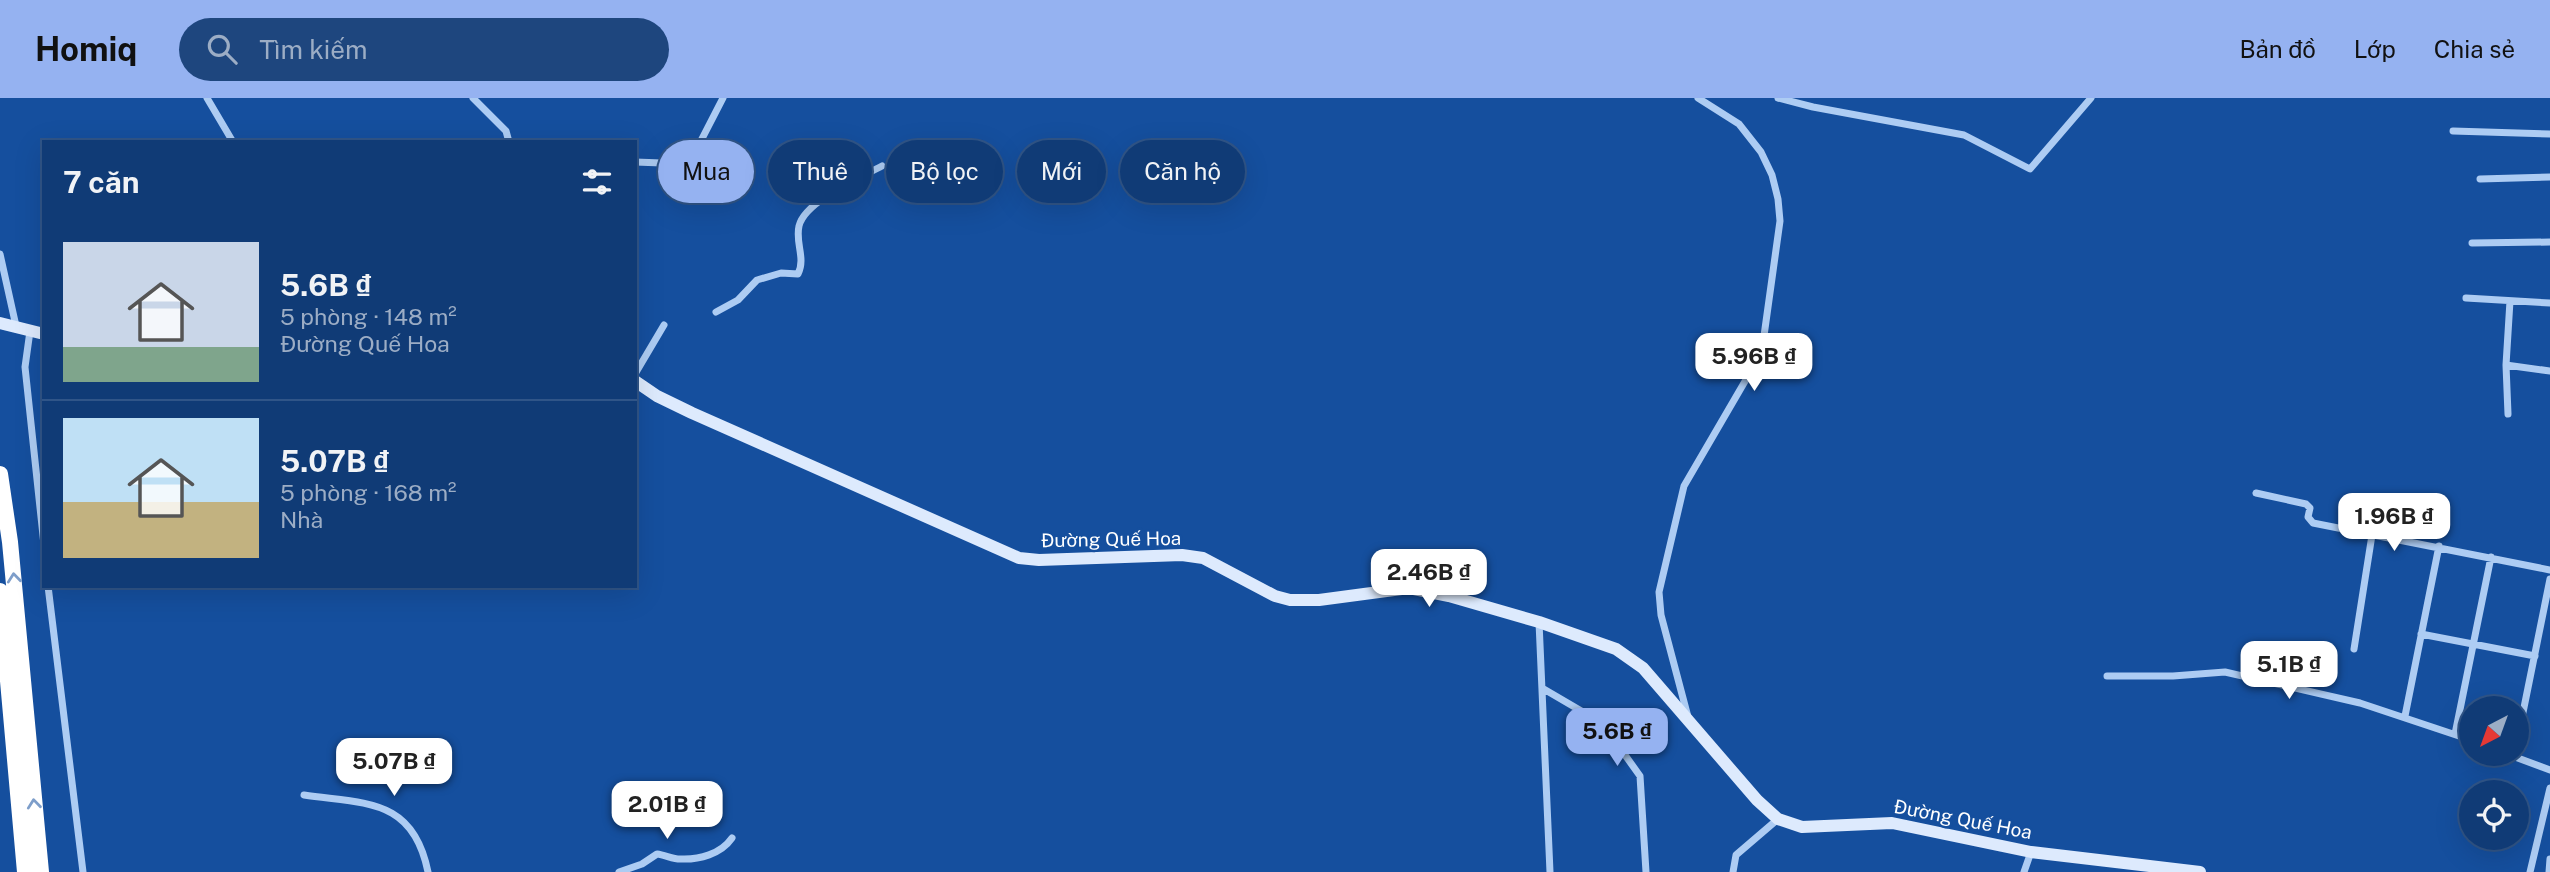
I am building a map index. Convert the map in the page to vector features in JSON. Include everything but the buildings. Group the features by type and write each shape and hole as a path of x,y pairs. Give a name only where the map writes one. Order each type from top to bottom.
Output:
{"highway":[{"path":"0,474 10,542 41,872"},
{"path":"0,591 25,872"}],"street":[{"path":"207,98 232,140"},
{"path":"473,98 506,131 508,140"},
{"path":"637,162 689,164 723,98"},
{"path":"1690,725 1661,615 1659,592 1684,486 1751,371 1763,343 1780,221 1772,175 1762,152 1739,124 1698,98"},
{"path":"1778,98 1964,135 2030,169 2091,98"},
{"path":"2453,131 2550,134"},
{"path":"716,312 737,300 757,280 781,274 798,274 802,260 799,225 803,218 817,203 882,166"},
{"path":"2480,179 2550,177"},
{"path":"2472,243 2550,242"},
{"path":"0,254 16,326"},
{"path":"2466,298 2550,303"},
{"path":"2508,414 2506,365 2510,301"},
{"path":"0,323 42,334"},
{"path":"637,371 664,325"},
{"path":"30,331 25,367 42,526"},
{"path":"2506,365 2550,371"},
{"name":"Đường Quế Hoa","path":"637,382 657,396 692,413 1019,558 1039,561 1163,554 1203,558 1275,596 1290,600 1319,600 1409,588 1449,596 1539,622 1616,649 1643,668 1757,800 1778,818 1802,827 1892,824 2031,852 2200,872"},
{"path":"2256,494 2306,504 2310,508 2308,517 2313,523 2550,570"},
{"path":"2354,649 2372,535"},
{"path":"2404,716 2439,546"},
{"path":"2455,734 2491,557"},
{"path":"2527,696 2550,579"},
{"path":"48,588 83,872"},
{"path":"1539,622 1550,872"},
{"path":"2421,634 2535,656"},
{"path":"2107,676 2173,677 2225,672 2360,703 2459,736"},
{"path":"1542,688 1595,719 1610,734 1640,776 1646,872"},
{"path":"2529,762 2550,770"},
{"path":"2530,872 2548,816 2550,788"},
{"path":"304,794 376,804 389,811 412,831 422,845 428,872"},
{"path":"1732,872 1737,855 1778,818"},
{"path":"619,872 642,864 657,854 679,860 708,855 721,851 732,838"},
{"path":"2024,872 2031,852"},
{"path":"2549,872 2550,859"}]}
